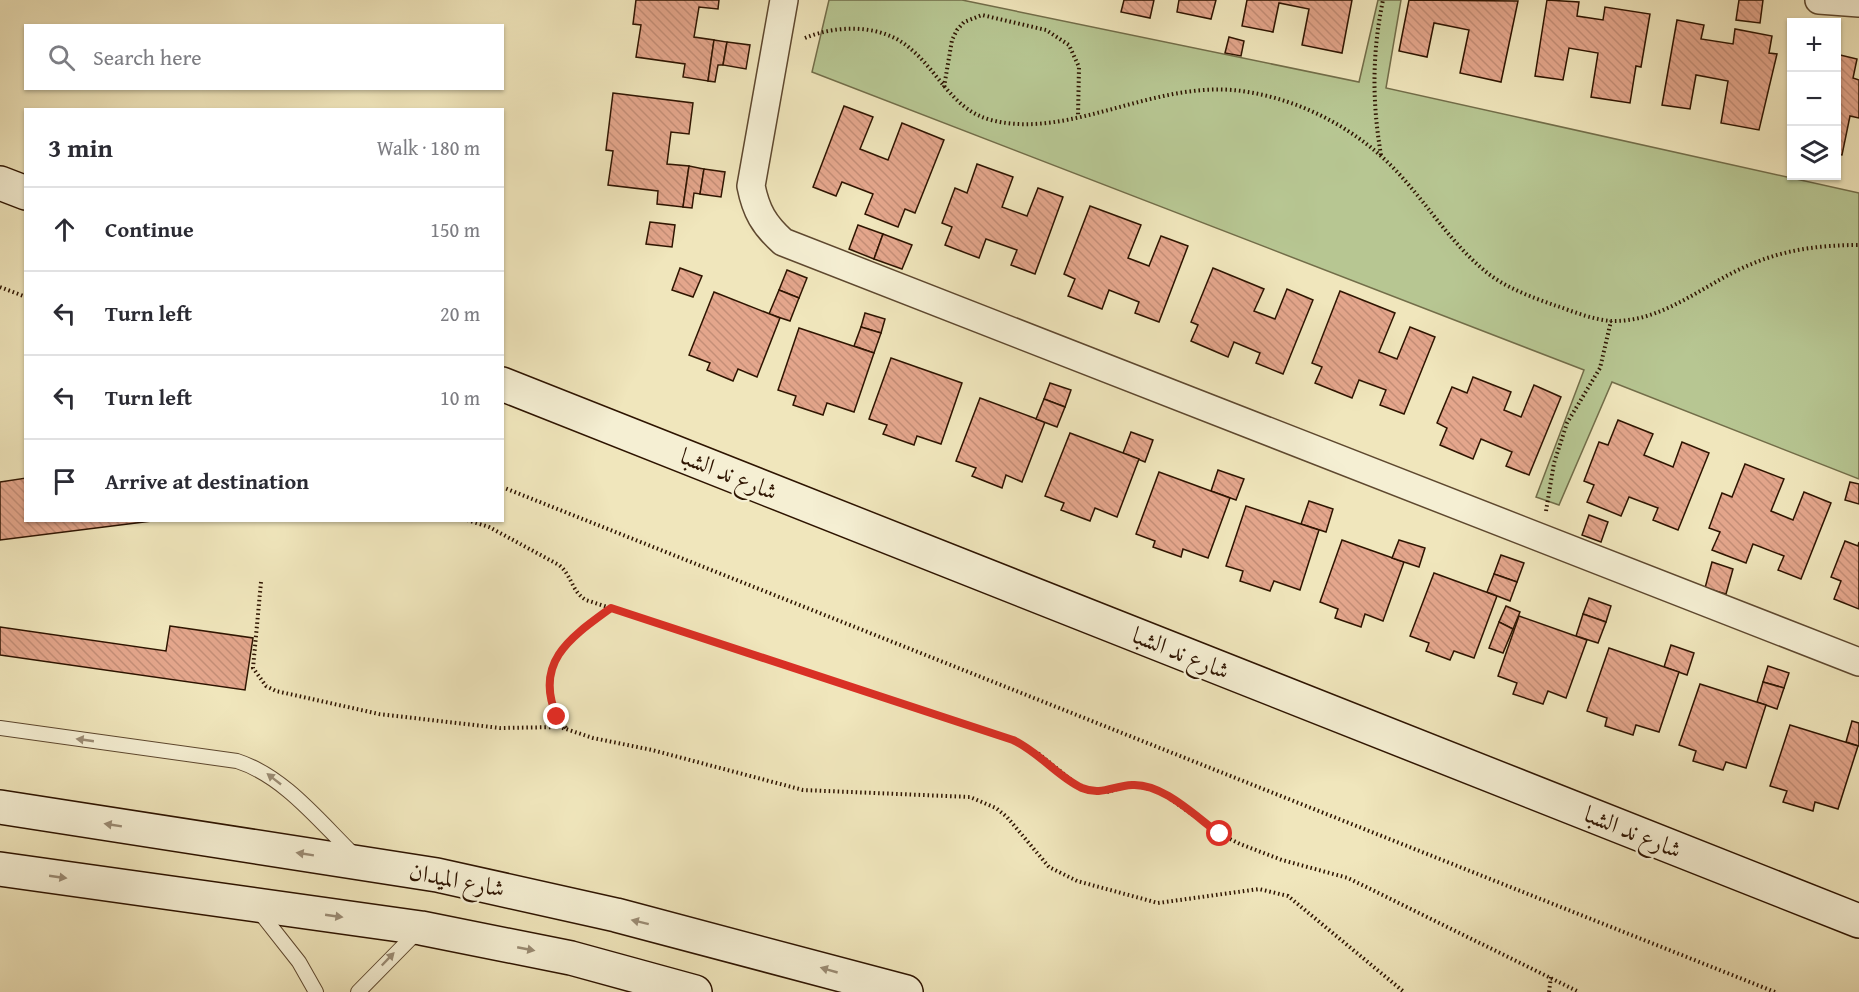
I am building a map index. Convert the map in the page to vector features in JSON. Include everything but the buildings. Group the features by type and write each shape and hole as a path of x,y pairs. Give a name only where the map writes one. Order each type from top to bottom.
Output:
{"street":[{"path":"784,0 772,52 751,186 756,208 766,227 783,242 1859,662"},
{"path":"1819,0 1859,3"},
{"path":"0,183 24,192"},
{"name":"شارع ند الشبا","path":"504,385 1859,921"},
{"name":"شارع الميدان","path":"0,807 437,874 527,893 807,964 906,992"},
{"path":"0,868 421,928 570,958 695,992"}],"lane":[{"path":"0,728 237,761 253,766 282,785 362,863"},
{"path":"252,904 299,962 316,992"},
{"path":"358,992 421,928"}],"path":[{"path":"1381,156 1373,107 1375,62 1383,0"},
{"path":"944,87 952,40 957,30 964,22 982,15 1046,30 1054,33 1069,45 1079,67 1078,116"},
{"path":"772,52 820,32 844,28 868,30 891,37 912,49 960,105 984,118 1009,125 1035,125 1179,91 1208,88 1248,92 1286,101 1323,116 1381,156 1469,257 1488,273 1546,302 1611,321 1662,311 1752,263 1789,251 1826,245 1859,245"},
{"path":"0,286 24,296"},
{"path":"1539,536 1550,497 1554,463 1567,423 1600,368 1611,321"},
{"path":"504,488 1774,992"},
{"path":"473,522 489,527 559,565 580,597 1013,740 1039,754 1069,779 1087,789 1107,792 1132,785 1158,791 1220,834 1240,844 1282,860 1348,878 1579,992"},
{"path":"261,582 253,668 266,686 276,691 379,714 500,728 566,728 592,738 652,750 803,790 970,797 983,801 1007,816 1041,860 1057,873 1146,901 1171,903 1239,890 1274,890 1301,905 1404,992"},
{"path":"566,728 551,703 549,688 554,659 578,633 611,608"},
{"path":"1549,992 1551,977"}],"green space":[{"path":"829,0 962,0 1359,82 1378,0 1401,0 1386,88 1787,177 1787,180 1800,180 1859,193 1859,479 1612,382 1559,505 1536,497 1584,370 812,72"}],"route":[{"path":"557,717 551,703 549,688 554,659 578,633 611,608 1013,740 1039,754 1080,787 1094,792 1107,792 1132,785 1158,791 1220,834"}]}
